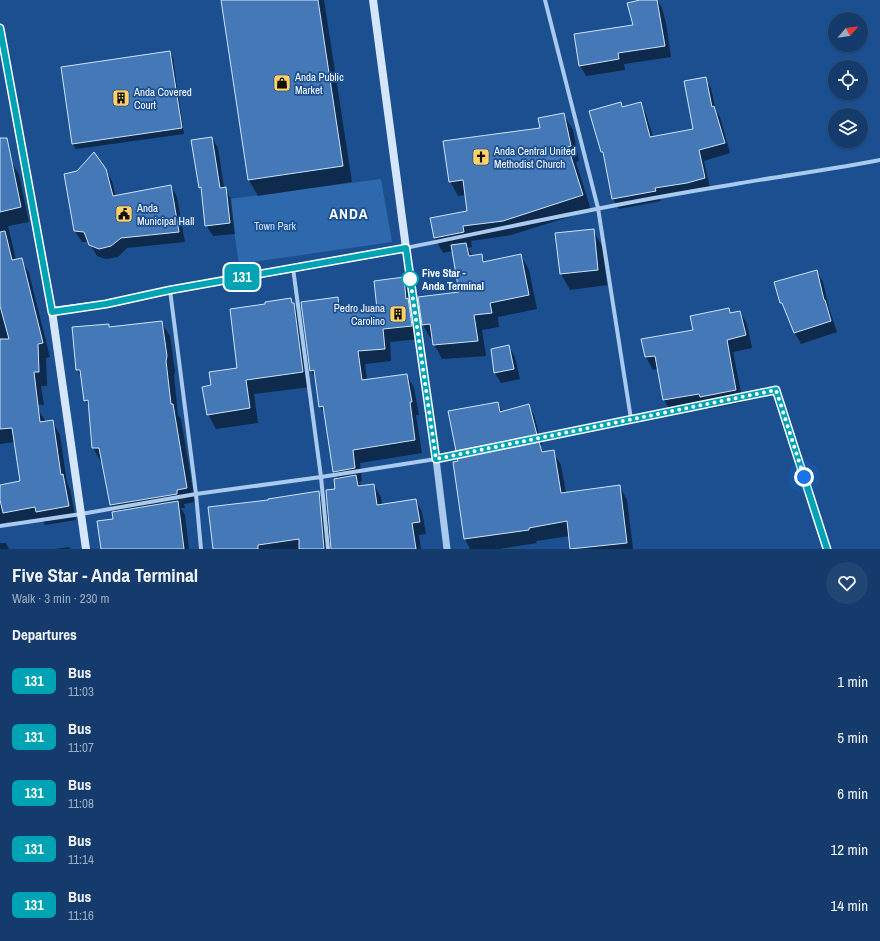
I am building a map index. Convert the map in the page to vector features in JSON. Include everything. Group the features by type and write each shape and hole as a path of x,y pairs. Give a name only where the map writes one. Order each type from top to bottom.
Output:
{"main road":[{"path":"86,549 52,312 106,304 170,290 406,248 373,0"}],"street":[{"path":"545,0 598,208 631,419"},
{"path":"0,28 52,312"},
{"path":"447,549 436,459 406,248 598,208 730,184 832,169 880,160"},
{"path":"293,268 321,477 328,549"},
{"path":"170,290 196,494 201,549"},
{"path":"0,526 81,514 196,494 321,477 436,459 776,390 827,549"}],"green space":[{"name":"Town Park","path":"381,179 392,242 239,264 229,199"}],"building":[{"name":"Anda Public Market","path":"221,0 318,0 343,166 248,180"},
{"path":"640,0 657,0 665,46 618,53 619,59 579,66 574,34 633,25 627,3"},
{"name":"Anda Covered Court","path":"170,51 182,128 72,144 61,67"},
{"path":"706,77 712,107 714,106 725,143 699,150 705,178 687,183 655,188 656,191 612,199 603,152 601,152 589,111 621,102 622,107 641,102 650,137 693,129 684,81"},
{"path":"564,113 571,146 568,147 583,195 503,221 463,226 464,232 434,238 430,218 467,211 463,180 449,182 443,141 540,128 538,118"},
{"path":"212,137 220,188 226,187 230,223 205,226 201,187 199,188 191,140"},
{"path":"0,138 7,138 21,207 0,212"},
{"name":"Anda Municipal Hall","path":"94,152 106,169 113,196 171,185 179,232 121,238 111,246 99,249 89,245 84,232 74,231 64,174 77,171"},
{"path":"594,229 598,270 560,274 555,233"},
{"path":"5,231 12,260 22,258 43,343 38,344 39,372 34,372 40,422 53,420 61,475 63,474 69,506 36,512 35,507 3,513 0,500 0,485 20,481 12,428 0,429 0,339 9,339 0,306 0,232"},
{"path":"466,243 469,256 482,254 483,262 521,254 529,295 490,303 492,313 474,315 478,341 433,345 430,324 422,325 418,297 459,292 451,245"},
{"path":"817,270 831,321 794,333 782,303 780,303 774,282"},
{"path":"404,277 406,299 408,298 412,326 383,329 385,349 358,351 362,380 407,374 412,402 410,402 415,440 353,450 355,468 333,472 323,406 319,407 314,370 310,371 301,302 338,297 340,313 377,309 374,281"},
{"path":"291,298 292,303 294,303 303,372 246,380 250,408 207,415 202,387 211,385 209,372 237,368 230,309 265,304 265,302"},
{"path":"729,308 730,313 740,311 746,335 727,340 736,390 700,397 699,394 663,400 655,356 645,357 641,339 693,330 690,316"},
{"path":"162,321 171,404 173,404 187,488 177,490 177,494 110,505 99,448 92,448 88,400 84,401 80,370 76,370 72,327 109,324 109,327"},
{"path":"509,345 514,369 494,373 491,349"},
{"path":"498,402 500,412 529,404 537,435 456,451 448,411"},
{"path":"539,442 542,452 554,450 561,493 620,485 627,543 570,549 567,521 529,528 529,530 464,539 453,462 458,461 457,458"},
{"path":"356,475 358,486 374,484 377,505 416,499 420,522 412,523 416,549 331,549 326,490 335,489 334,479"},
{"path":"319,491 324,549 299,549 299,539 258,545 258,549 213,549 208,507 268,500"},
{"path":"178,501 184,549 101,549 97,521 113,519 112,512"}],"bus line":[{"name":"131","path":"0,28 52,312 106,304 170,290 406,248 436,459 776,390 827,549"}],"place":[{"name":"Anda Public Market","path":"282,83"},
{"name":"Anda Covered Court","path":"121,98"},
{"name":"Anda Central United Methodist Church","path":"481,157"},
{"name":"Anda Municipal Hall","path":"124,214"},
{"name":"Five Star - Anda Terminal","path":"410,279"},
{"name":"Pedro Juana Carolino","path":"398,314"}],"district":[{"name":"ANDA","path":"349,214"}],"route":[{"path":"410,279 436,459 776,390 804,477"}]}
